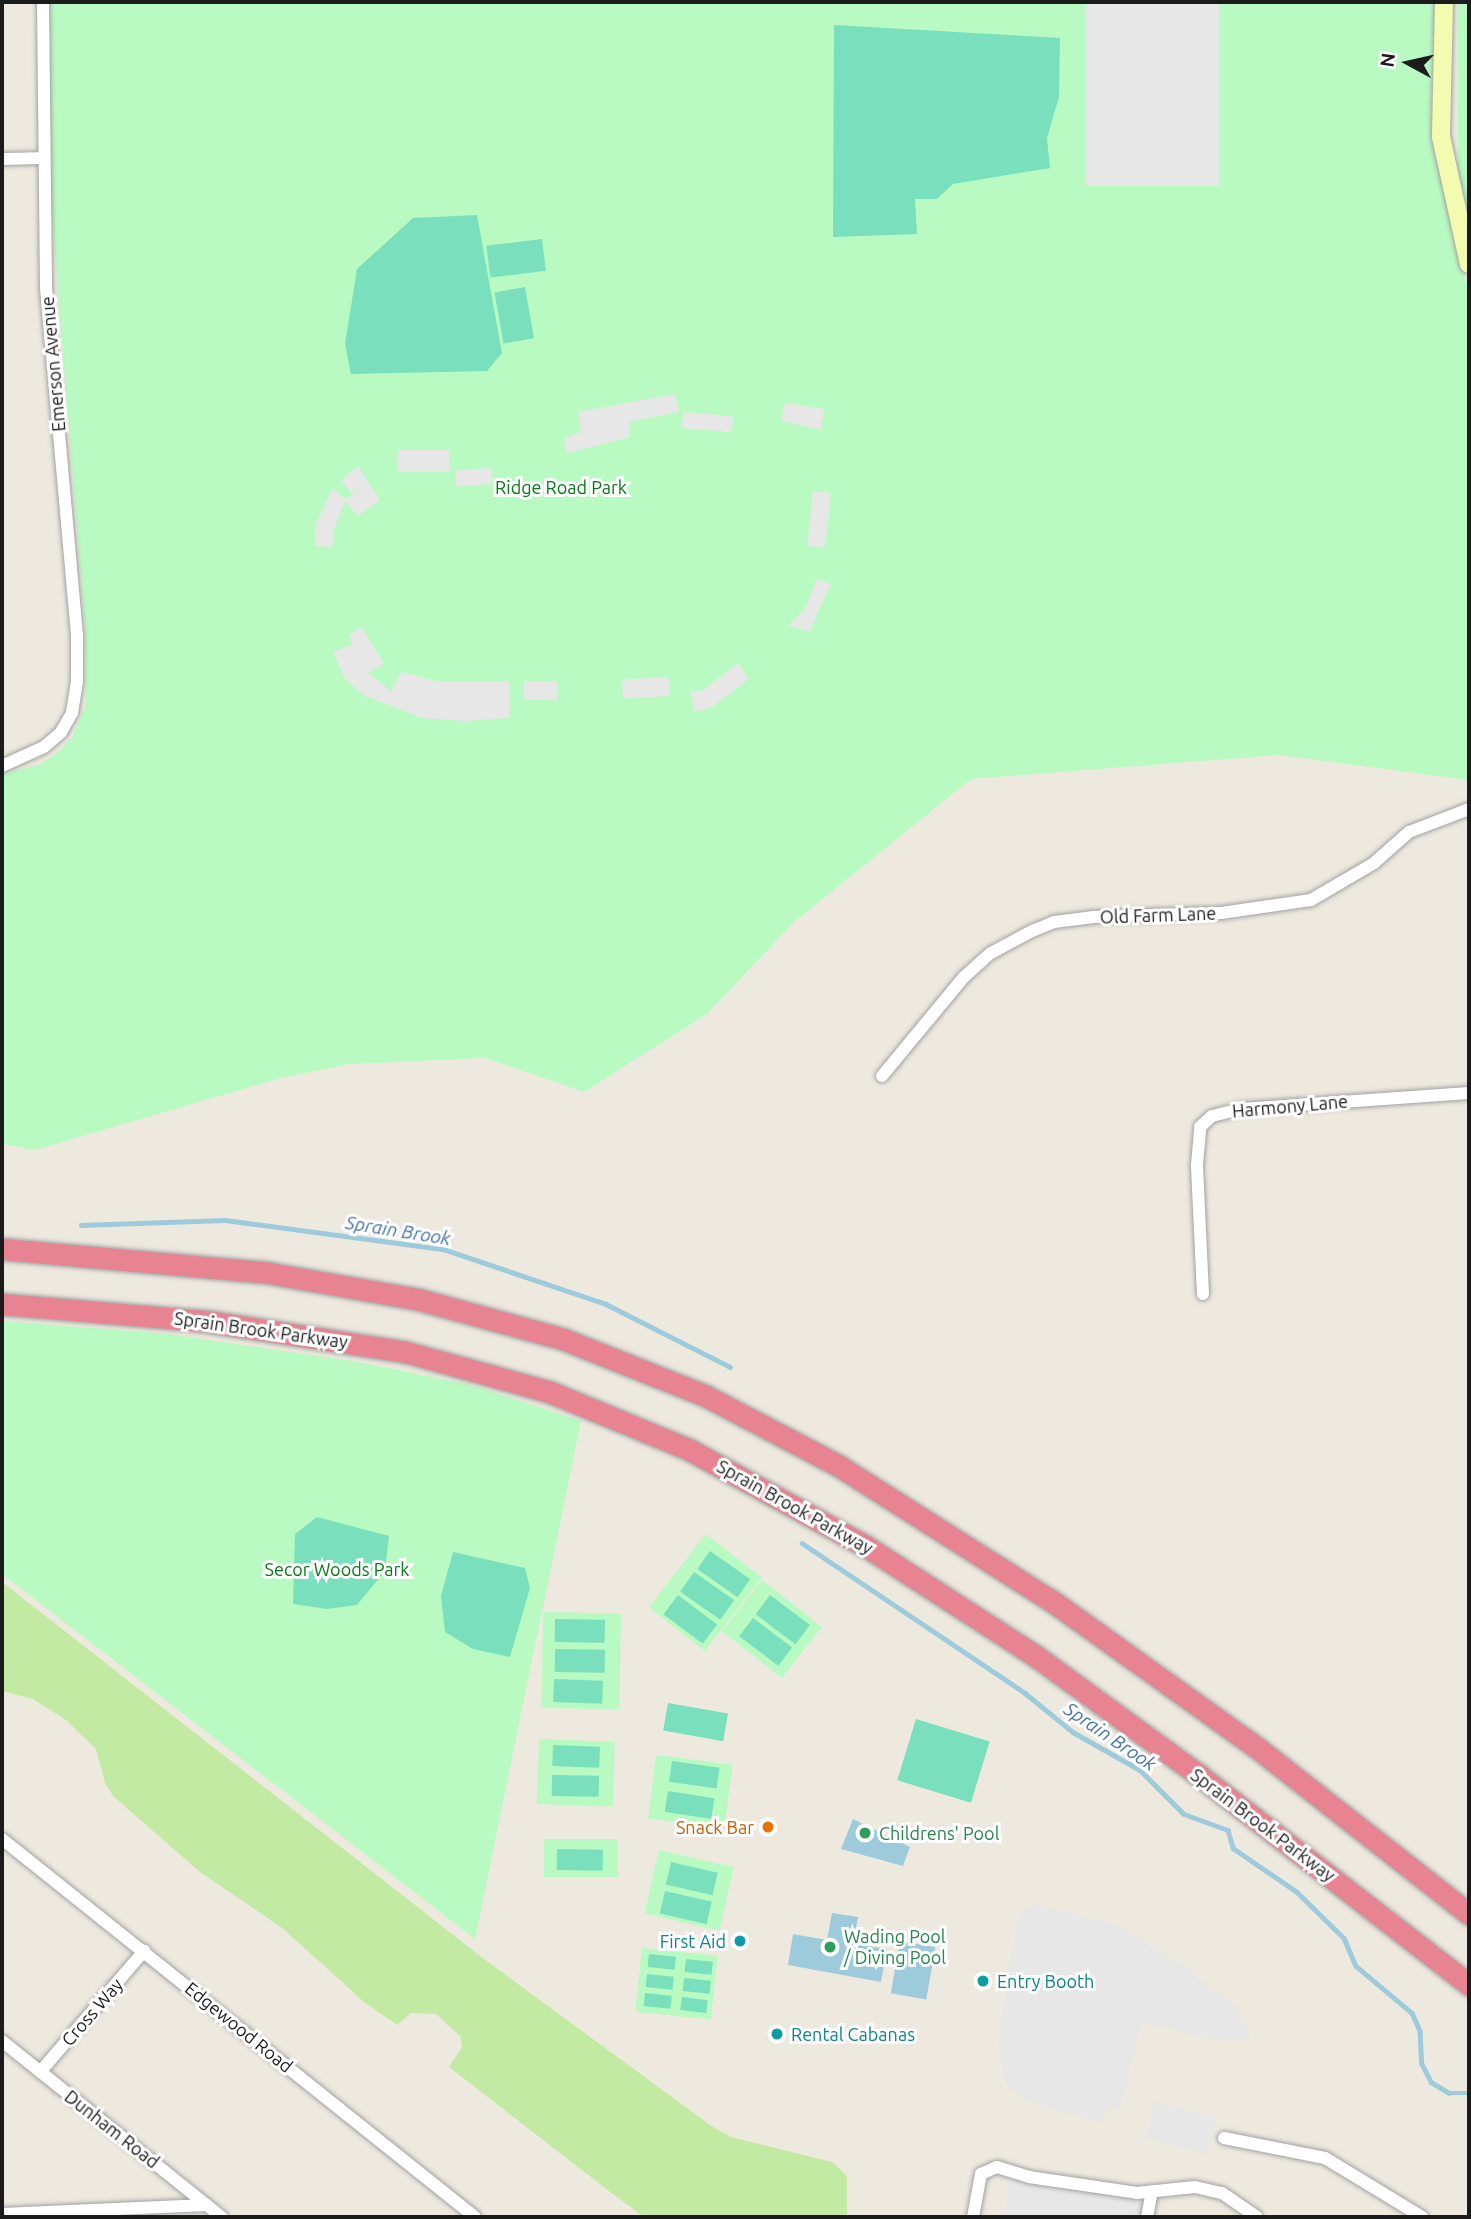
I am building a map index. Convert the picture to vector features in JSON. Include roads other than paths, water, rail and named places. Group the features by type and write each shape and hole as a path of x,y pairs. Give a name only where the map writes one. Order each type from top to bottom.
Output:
{"highway":[{"path":"2,1249 243,1270 417,1299 564,1339 704,1395 839,1466 1052,1601 1266,1755 1469,1914"},
{"name":"Sprain Brook Parkway","path":"2,1304 218,1322 406,1352 550,1392 690,1450 845,1534 1037,1657 1230,1799 1469,1985"}],"street":[{"name":"Emerson Avenue","path":"2,766 44,747 66,724 78,682 77,635 46,287 42,158 43,2"},
{"path":"1444,2 1441,137 1469,264"},
{"path":"2,159 42,158"},
{"name":"Old Farm Lane","path":"882,1076 964,977 990,953 1032,931 1081,919 1221,913 1311,900 1374,863 1409,832 1469,809"},
{"name":"Harmony Lane","path":"1203,1294 1197,1165 1200,1127 1212,1116 1241,1109 1469,1093"},
{"name":"Edgewood Road","path":"2,1839 475,2217"},
{"name":"Cross Way","path":"40,2073 144,1951"},
{"name":"Dunham Road","path":"2,2041 222,2217"},
{"path":"1224,2138 1325,2158 1422,2217"},
{"path":"973,2217 981,2174 997,2167 1029,2177 1137,2193 1195,2187 1222,2193 1257,2217"},
{"path":"1147,2217 1152,2191"},
{"path":"2,2214 207,2205"}],"water":[{"name":"Childrens' Pool","path":"853,1819 910,1847 903,1866 841,1849"},
{"name":"Wading Pool / Diving Pool","path":"832,1913 858,1917 853,1944 887,1949 881,1982 788,1965 793,1934 827,1940"},
{"path":"900,1941 935,1947 926,1999 891,1993"}],"waterway":[{"name":"Sprain Brook","path":"81,1225 225,1220 443,1249 606,1304 730,1367"},
{"name":"Sprain Brook","path":"802,1543 1025,1693 1073,1732 1140,1770 1184,1814 1228,1830 1233,1848 1297,1892 1344,1938 1356,1966 1412,2013 1420,2031 1422,2064 1431,2082 1449,2093 1469,2093"}],"place":[{"name":"Snack Bar","path":"768,1827"},
{"name":"Childrens' Pool","path":"865,1833"},
{"name":"First Aid","path":"740,1941"},
{"name":"Wading Pool / Diving Pool","path":"830,1947"},
{"name":"Entry Booth","path":"983,1981"},
{"name":"Rental Cabanas","path":"777,2034"}],"park label":[{"name":"Ridge Road Park","path":"561,487"},
{"name":"Secor Woods Park","path":"337,1569"}]}
